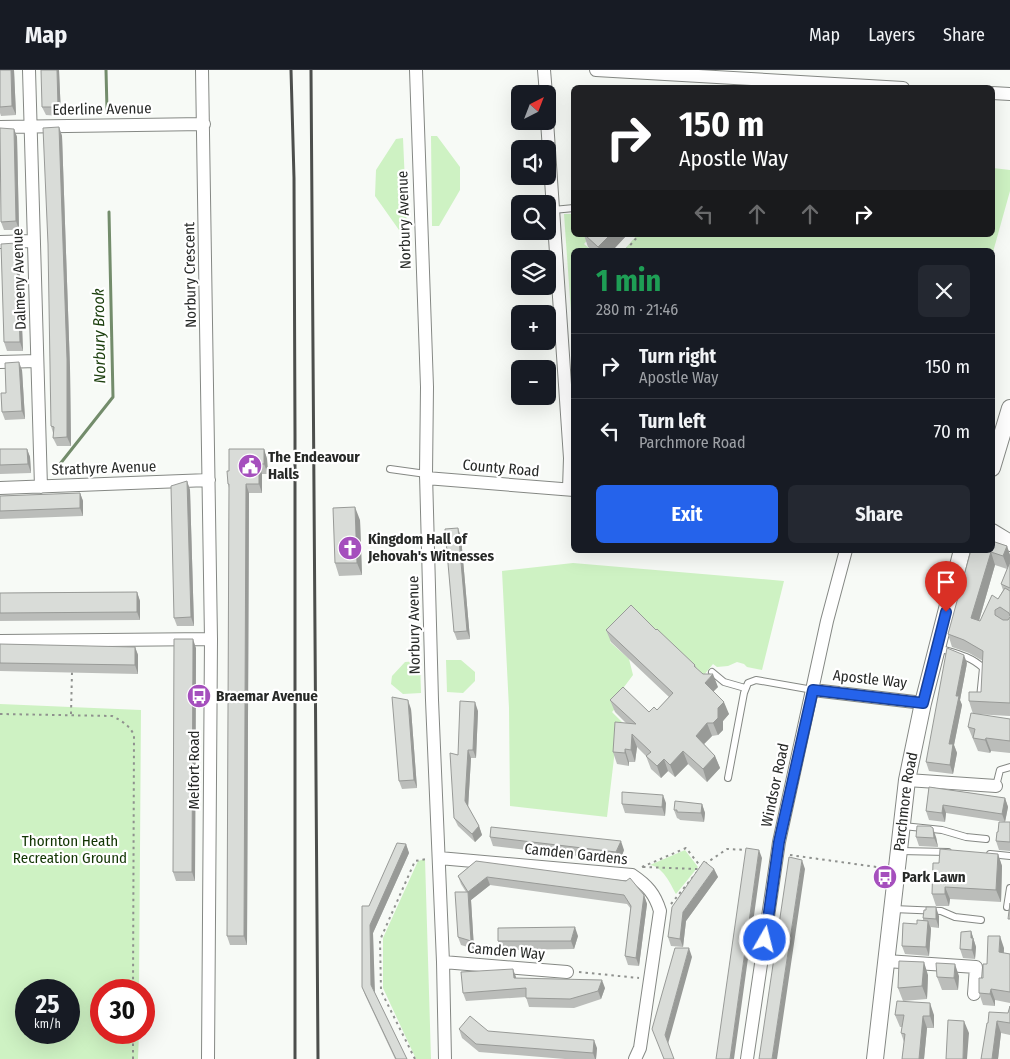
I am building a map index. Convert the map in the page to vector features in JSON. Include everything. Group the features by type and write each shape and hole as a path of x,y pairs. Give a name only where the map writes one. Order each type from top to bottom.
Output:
{"main road":[{"path":"995,458 1010,408"},
{"path":"995,534 1010,543"},
{"name":"Parchmore Road","path":"875,1059 907,780 923,703 961,553"}],"street":[{"name":"Dalmeny Avenue","path":"29,70 41,487"},
{"name":"Norbury Crescent","path":"202,70 209,480"},
{"name":"Norbury Avenue","path":"416,70 426,387 426,476 432,700 443,962 445,1059"},
{"path":"544,70 545,85"},
{"path":"596,70 852,85"},
{"path":"995,93 1010,94"},
{"name":"Ederline Avenue","path":"0,127 204,124"},
{"path":"549,130 552,195"},
{"path":"555,240 571,490"},
{"path":"0,242 34,241"},
{"path":"0,362 37,361"},
{"name":"County Road","path":"426,476 571,490"},
{"name":"Strathyre Avenue","path":"0,488 209,480"},
{"name":"Melfort Road","path":"208,1059 211,639 209,480"},
{"name":"Windsor Road","path":"747,1059 779,842 827,622 845,553"},
{"path":"0,641 211,639"},
{"name":"Apostle Way","path":"813,690 923,703"},
{"path":"907,780 996,786"},
{"name":"Camden Gardens","path":"439,858 636,871 656,897 660,911 640,1048 635,1059"},
{"path":"886,961 976,967 974,994"},
{"name":"Camden Way","path":"443,962 567,972"}],"lane":[{"path":"556,210 571,208"},
{"path":"390,469 426,476"},
{"path":"937,648 967,657 977,662 983,668 980,698"},
{"path":"712,672 724,682 745,688"},
{"path":"728,778 745,688 748,683 756,680 813,690"},
{"path":"996,786 1000,770 1010,767"},
{"path":"902,826 942,830 966,837 986,839"},
{"path":"899,851 952,852"},
{"path":"980,854 1010,856"},
{"path":"1007,907 1010,888"},
{"path":"892,908 941,911 956,917 981,920"}],"path":[{"path":"628,248 637,237"},
{"path":"71,714 72,669"},
{"path":"0,714 112,716 122,721 130,728 134,735 133,979"},
{"path":"686,848 699,868 636,871 686,848"},
{"path":"415,1059 381,991 380,940 415,861 439,858"},
{"path":"567,972 651,980"},
{"path":"133,1044 133,1059"}],"green space":[{"path":"431,136 437,136 460,167 460,190 439,226 432,226"},
{"path":"403,138 407,229 399,230 375,196 376,170 396,139"},
{"path":"995,168 1010,170 1010,191 994,248 626,248 635,237 995,237"},
{"path":"564,214 571,214 571,237 590,237 584,244 589,248 571,248 571,313"},
{"path":"573,563 784,581 762,670 747,667 737,662 728,666 717,667 713,664 704,675 662,635 635,617 610,642 629,659 633,675 624,687 627,696 612,712 625,725 617,733 607,817 510,806 509,708 502,571"},
{"path":"446,660 461,660 475,672 475,681 463,693 447,692"},
{"path":"420,661 421,693 403,694 391,684 392,676 405,662"},
{"name":"Thornton Heath Recreation Ground","path":"0,704 141,710 139,979 90,979 90,1044 139,1044 138,1059 0,1059"},
{"path":"685,850 698,867 676,894 662,872 655,866 650,865"},
{"path":"425,859 431,1059 416,1059 383,988 383,938 418,861"}],"building":[{"path":"0,70 11,70 12,106 0,107"},
{"path":"41,70 57,70 58,107 42,107"},
{"path":"59,127 67,359 67,437 53,438 54,427 51,426 48,244 43,128"},
{"path":"0,128 14,129 16,221 1,222"},
{"path":"587,237 608,237 598,247"},
{"path":"16,243 20,342 4,342 1,244"},
{"path":"19,362 22,411 2,412 1,393 6,393 5,363"},
{"path":"0,449 27,449 28,464 0,465"},
{"path":"229,449 264,449 264,464 259,464 259,484 246,484 244,936 227,936 229,484 227,471 229,471"},
{"path":"187,481 191,617 174,618 171,486"},
{"path":"80,493 80,508 0,511 0,496"},
{"name":"Kingdom Hall of Jehovah's Witnesses","path":"355,507 357,563 335,563 333,508"},
{"path":"458,528 467,631 454,632 445,529"},
{"path":"995,542 1007,546 1003,556 994,553"},
{"path":"970,553 991,553 971,618 980,621 992,595 998,599 1005,588 1010,591 1010,616 1009,613 1000,607 995,610 995,615 1003,620 1008,620 1010,617 1010,703 969,701 969,692 981,692 983,651 964,640 948,634"},
{"path":"1010,562 1010,588 1001,584"},
{"path":"137,592 137,612 0,613 0,593"},
{"path":"631,605 703,674 713,674 705,683 724,702 718,708 718,718 713,723 707,723 696,736 715,756 703,769 683,751 670,765 664,759 657,766 646,756 651,752 632,734 631,750 625,749 625,753 613,752 615,722 636,724 610,700 623,687 649,712 654,707 657,710 673,693 606,630"},
{"path":"174,639 193,639 192,872 173,872"},
{"path":"0,644 135,647 135,665 0,663"},
{"path":"947,648 964,655 956,696 959,696 949,744 953,744 950,765 926,762"},
{"path":"392,697 408,700 414,780 399,781"},
{"path":"460,701 475,702 473,750 468,750 465,801 479,826 472,834 454,818 450,753 458,755"},
{"path":"971,713 1010,719 1010,741 973,738 975,729 968,727"},
{"path":"929,787 1005,798 1002,814 943,805 942,813 926,811"},
{"path":"622,792 663,795 662,807 622,804"},
{"path":"675,801 702,804 701,813 677,812 677,810 674,810"},
{"path":"999,822 1010,822 1010,842 996,841"},
{"path":"917,826 930,826 933,828 934,838 916,837"},
{"path":"491,827 621,841 616,852 490,837"},
{"path":"397,843 406,844 370,925 371,985 407,1059 396,1059 362,987 362,906 369,906"},
{"path":"746,848 759,850 730,1059 716,1059"},
{"path":"940,849 998,854 996,890 945,887 945,894 932,894 933,863 939,863"},
{"path":"789,857 802,860 772,1059 759,1059"},
{"path":"476,861 626,881 630,878 644,895 636,958 625,956 631,906 624,895 487,877 468,892 458,876"},
{"path":"704,861 714,869 683,912 680,939 668,937 672,907"},
{"path":"455,892 468,892 471,941 458,937"},
{"path":"1010,903 1010,919 1008,919"},
{"path":"926,907 936,907 936,919 923,918"},
{"path":"917,920 928,921 926,947 902,946 903,923 917,924"},
{"path":"575,927 571,941 498,941 498,928"},
{"path":"971,931 971,938 973,938 972,950 960,949 961,932"},
{"path":"988,936 1000,936 999,952 1010,954 1010,992 991,989 990,994 979,993 979,978 983,978 983,964 987,964"},
{"path":"675,948 689,948 665,1035 674,1059 664,1059 652,1029"},
{"path":"899,961 924,962 922,986 898,988"},
{"path":"936,963 955,964 954,978 937,977"},
{"path":"513,969 514,978 602,980 598,991 570,999 526,998 526,988 463,993 461,972"},
{"path":"897,1001 930,1003 930,1016 923,1016 919,1059 902,1059 905,1034 901,1033 904,1015 895,1015"},
{"path":"1010,1006 1010,1023 997,1021 992,1059 981,1059 989,1012 1008,1013"},
{"path":"470,1016 488,1031 594,1040 593,1053 476,1044 459,1029"},
{"path":"948,1020 964,1021 963,1059 946,1059"}],"waterway":[{"name":"Norbury Brook","path":"106,70 107,110"},
{"name":"Norbury Brook","path":"54,468 60,464 113,397 109,212"}],"railway":[{"path":"291,70 294,178 295,1059"},
{"path":"311,70 318,1059"}],"place":[{"name":"The Endeavour Halls","path":"250,466"},
{"name":"Kingdom Hall of Jehovah's Witnesses","path":"350,548"},
{"name":"Braemar Avenue","path":"199,696"},
{"name":"Park Lawn","path":"885,877"}],"route":[{"path":"765,940 779,842 813,690 923,703 946,612"}]}
